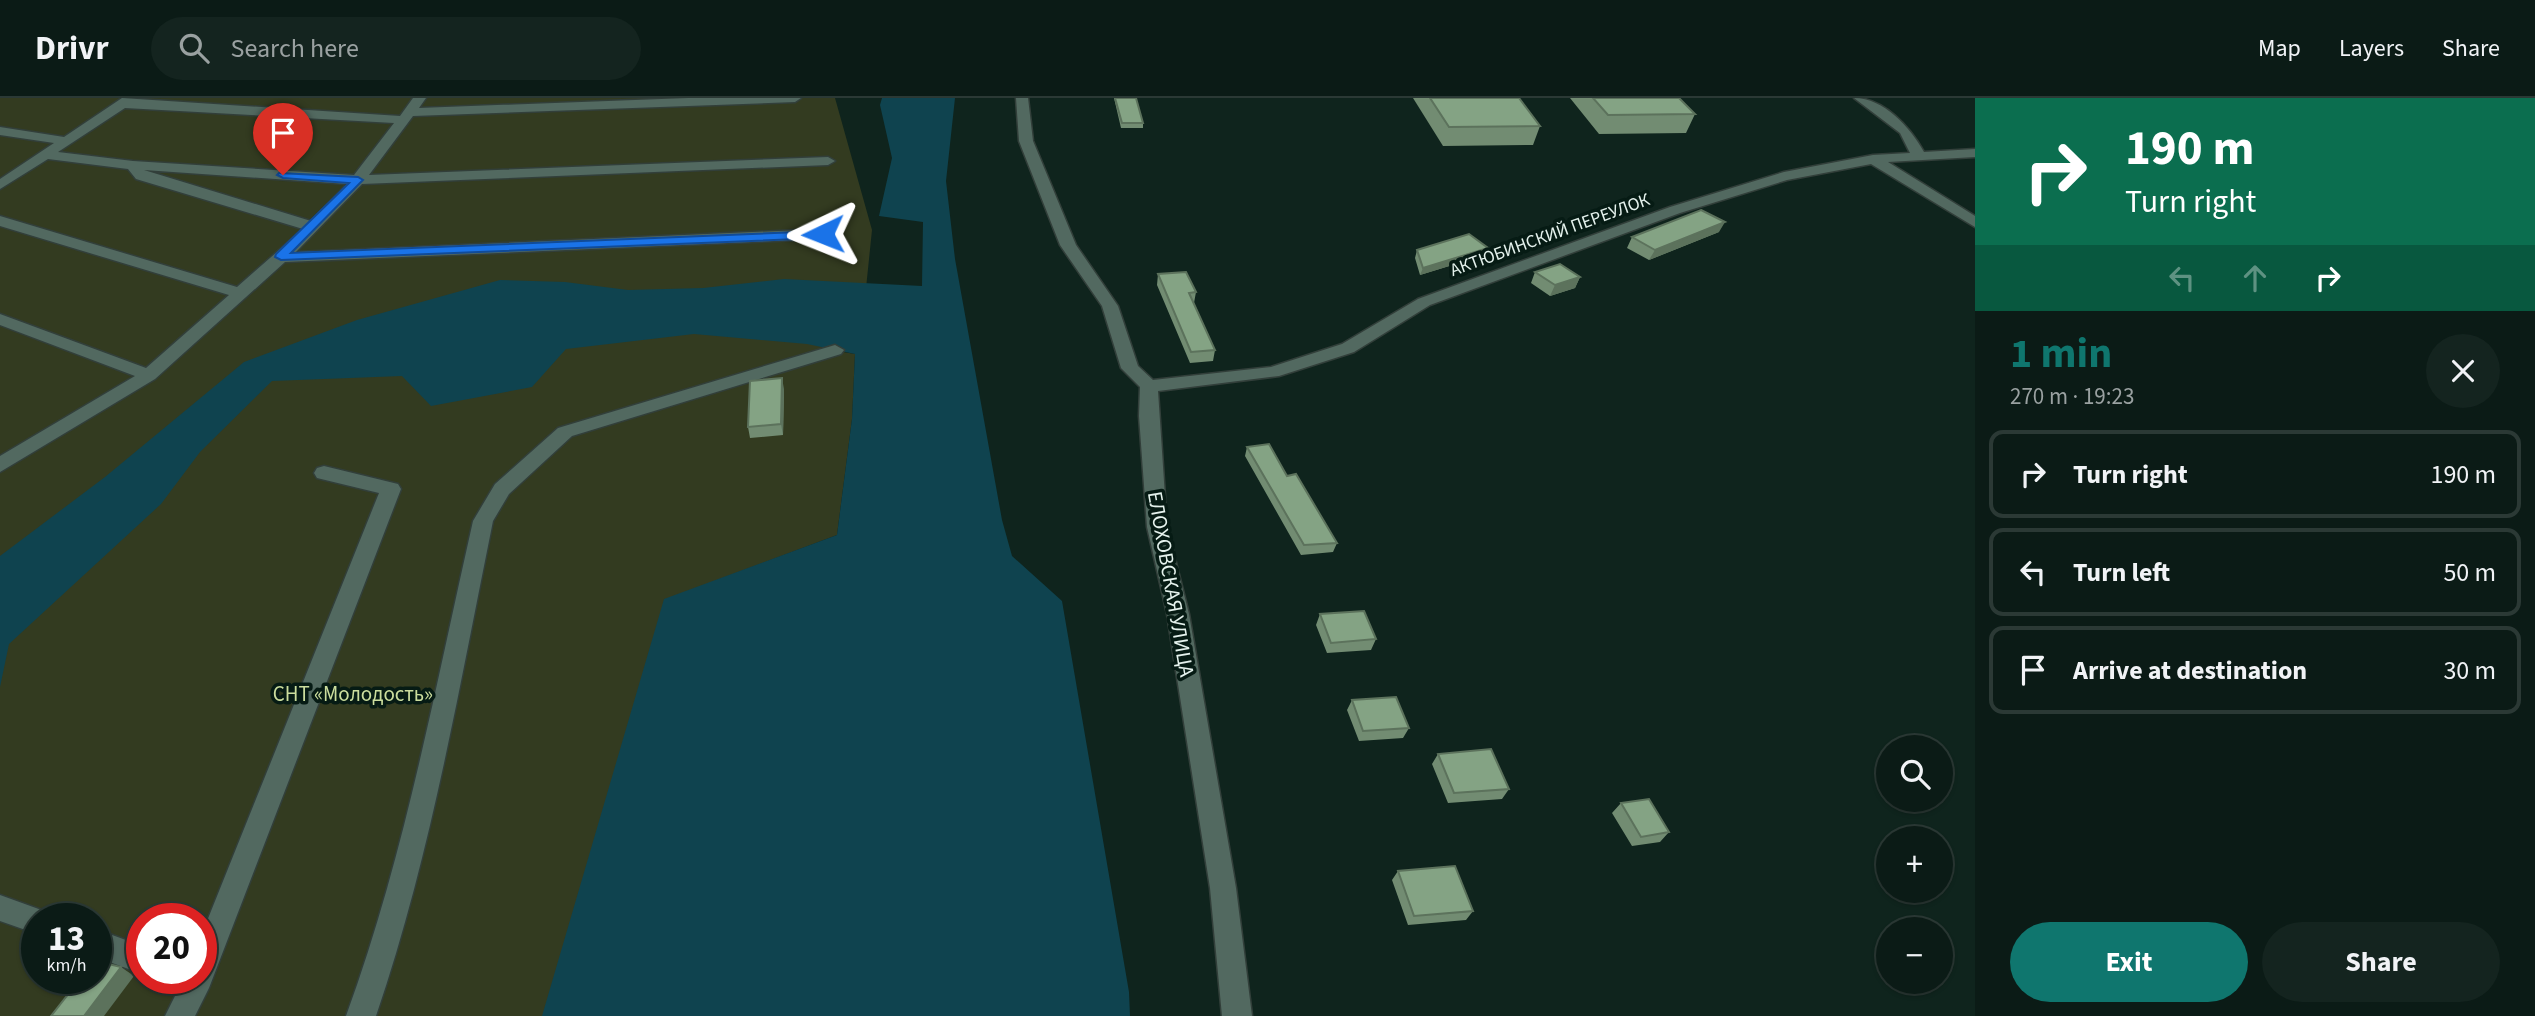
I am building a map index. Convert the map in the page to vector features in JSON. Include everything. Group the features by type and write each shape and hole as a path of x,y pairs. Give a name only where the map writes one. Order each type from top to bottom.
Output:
{"street":[{"path":"5,457 149,375 314,227 358,180 420,98"},
{"path":"0,185 127,101 406,116 795,98"},
{"path":"1022,98 1026,141 1068,245 1110,306 1130,368 1149,386"},
{"path":"1860,98 1905,131 1919,156"},
{"path":"0,131 65,141"},
{"name":"АКТЮБИНСКИЙ ПЕРЕУЛОК","path":"1149,386 1273,372 1348,348 1424,302 1675,210 1784,176 1873,159 1975,153"},
{"path":"45,155 133,165 358,180 828,161"},
{"path":"1873,159 1975,222"},
{"path":"133,165 141,176 314,227"},
{"path":"0,221 240,293"},
{"path":"281,257 823,234"},
{"path":"0,319 149,375"},
{"path":"361,1016 380,968 422,810 483,521 502,489 565,432 835,350"},
{"name":"ЕЛОХОВСКАЯ УЛИЦА","path":"1149,386 1147,416 1157,527 1178,614 1223,888 1237,1016"},
{"path":"217,927 391,489 324,473"},
{"path":"0,908 21,915"},
{"path":"180,1016 190,994"}],"green space":[{"name":"СНТ «Молодость»","path":"0,98 835,98 872,230 865,298 837,351 855,354 852,419 837,535 712,582 593,1016 0,1016"}],"water":[{"path":"882,98 955,98 946,181 955,259 1002,520 1012,556 1062,601 1129,992 1130,1016 542,1016 664,599 837,535 852,419 855,354 807,344 694,334 566,349 532,387 431,406 402,376 272,381 200,452 161,504 9,644 0,687 0,556 105,477 244,362 357,320 500,280 565,282 628,290 703,288 784,279 922,286 923,222 879,216 892,158 880,105"}],"building":[{"path":"1115,98 1136,98 1143,123 1122,123"},
{"path":"1430,98 1519,98 1540,126 1449,127"},
{"path":"1593,98 1679,98 1695,114 1608,115"},
{"path":"1701,210 1725,222 1655,250 1632,237"},
{"path":"1469,234 1488,248 1423,268 1417,250"},
{"path":"1560,264 1580,277 1555,285 1535,272"},
{"path":"1186,272 1196,292 1189,293 1215,350 1191,352 1158,274"},
{"path":"782,378 781,424 748,427 750,381"},
{"path":"1269,444 1287,476 1296,474 1337,543 1304,545 1247,447"},
{"path":"1364,611 1376,639 1331,643 1320,614"},
{"path":"1396,697 1409,728 1363,731 1352,700"},
{"path":"1491,749 1509,789 1454,793 1438,754"},
{"path":"1649,799 1669,832 1641,837 1621,803"},
{"path":"1455,866 1473,911 1414,916 1398,871"},
{"path":"112,965 121,967 112,979"},
{"path":"68,994 101,994 84,1016 51,1016"}],"route":[{"path":"283,175 358,180 314,227 281,257 823,234"}]}
